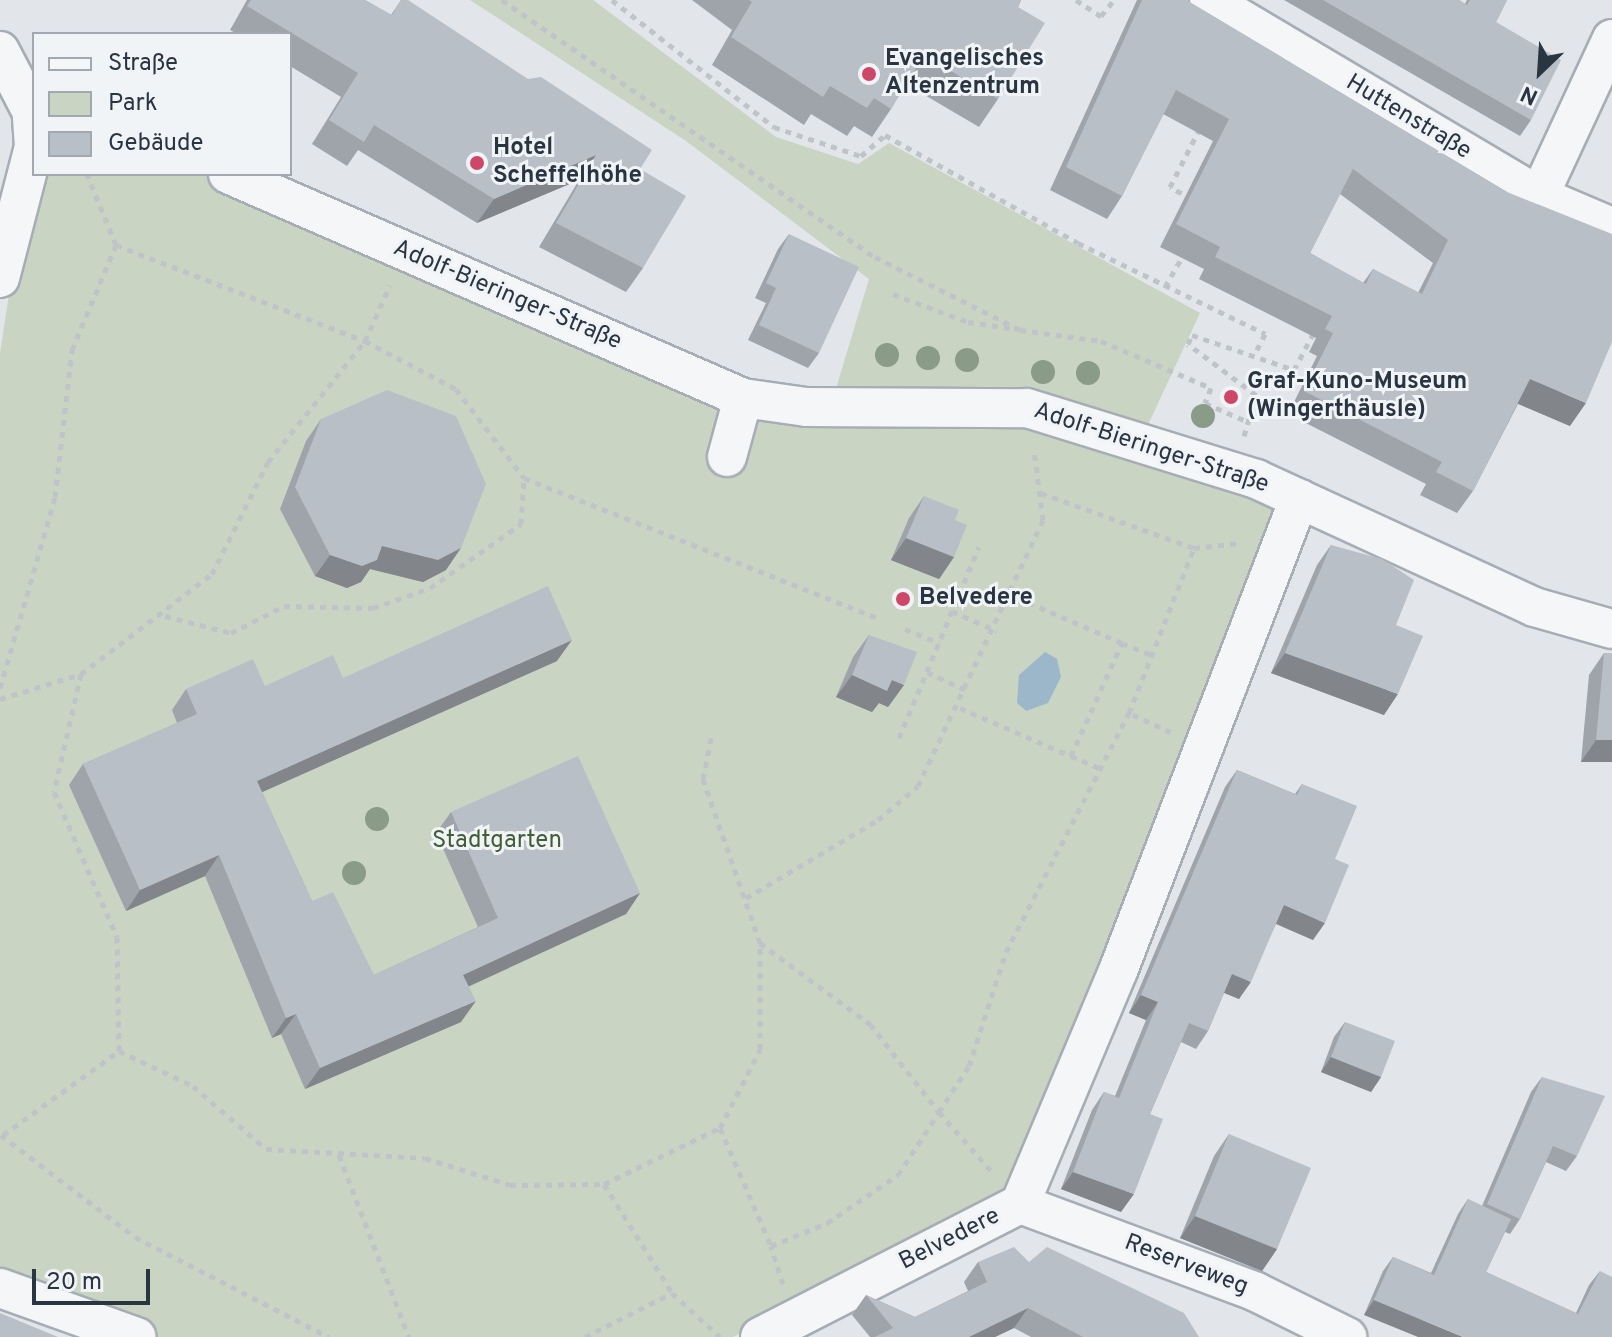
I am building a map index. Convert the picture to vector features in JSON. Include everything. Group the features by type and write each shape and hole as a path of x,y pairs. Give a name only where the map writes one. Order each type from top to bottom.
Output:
{"street":[{"name":"Huttenstraße","path":"1209,0 1539,196 1612,227"},
{"path":"1539,196 1612,39"},
{"path":"0,51 32,114"},
{"path":"0,278 32,155"},
{"name":"Adolf-Bieringer-Straße","path":"232,176 404,254 743,398 806,407 1027,408 1299,499 1534,607 1612,629"},
{"path":"727,457 743,398"},
{"name":"Belvedere","path":"771,1332 1020,1204 1118,971 1199,746 1286,538 1299,499"},
{"name":"Reserveweg","path":"1020,1204 1256,1292 1347,1337"},
{"path":"0,1288 137,1337"}],"path":[{"path":"502,0 875,257 1020,330"},
{"path":"612,0 774,127 861,156 885,135 1165,287 1265,334 1255,354"},
{"path":"1076,0 1101,16 1114,0"},
{"path":"1196,201 1170,187 1203,122"},
{"path":"0,688 55,497 72,350 116,245 88,176"},
{"path":"116,245 365,341 456,389 524,478 880,619"},
{"path":"1165,287 1187,247"},
{"path":"0,699 81,674 165,616 212,574 268,462 365,341 404,254"},
{"path":"893,294 968,322 1101,341 1211,388 1205,403 1244,420"},
{"path":"1256,395 1188,344 1192,335 1255,354 1294,370 1320,320"},
{"path":"746,898 878,820 918,786 1014,596 1043,520 1027,408"},
{"path":"165,616 231,633 284,606 373,608 430,588 521,524 524,478"},
{"path":"1041,493 1194,548 1286,538"},
{"path":"899,738 979,547"},
{"path":"771,1246 827,1223 898,1175 969,1066 1006,952 1129,713 1194,548"},
{"path":"1014,596 1154,656"},
{"path":"952,611 997,631"},
{"path":"905,629 939,643"},
{"path":"1071,756 1122,643"},
{"path":"927,672 968,691"},
{"path":"81,674 54,792 117,937 119,1051"},
{"path":"960,708 1101,769"},
{"path":"1129,713 1199,746"},
{"path":"119,1051 193,1086 266,1149 425,1158 510,1185 604,1184 720,1128 760,1050 760,943 703,779 712,734"},
{"path":"760,943 870,1024 939,1112 1020,1204"},
{"path":"119,1051 1,1135 135,1237 329,1337"},
{"path":"720,1128 771,1246 771,1332"},
{"path":"339,1155 409,1337"},
{"path":"604,1184 672,1293 720,1337"},
{"path":"585,1337 672,1293"}],"green space":[{"name":"Stadtgarten","path":"470,0 593,0 776,137 858,164 889,143 1200,313 1140,442 1282,505 1012,1191 733,1337 133,1337 0,1282 0,353 16,249 37,176 206,176 828,415 869,279 686,141"}],"water":[{"path":"1045,652 1057,659 1061,677 1048,703 1026,711 1017,703 1019,675"}],"building":[{"path":"251,0 365,0 392,15 401,0 408,0 528,79 541,77 652,150 640,169 686,196 643,268 556,223 596,155 494,199 374,125 364,142 329,120 358,73 247,6"},
{"name":"Evangelisches Altenzentrum","path":"749,0 1021,0 1018,7 1045,23 998,99 924,55 891,109 874,98 867,108 830,86 823,97 731,37 752,2"},
{"path":"1142,0 1186,0 1507,192 1612,234 1612,342 1586,403 1530,379 1473,491 1436,472 1442,462 1304,391 1333,333 1325,329 1332,316 1215,257 1220,247 1176,224 1229,119 1176,90 1122,196 1066,167","holes":["1353,169 1448,240 1422,294 1373,269 1366,284 1310,253"]},
{"path":"1323,0 1459,0 1467,5 1470,0 1507,0 1496,22 1561,60 1531,120"},
{"path":"789,234 859,267 819,353 759,325 776,288 766,283"},
{"path":"387,390 456,416 486,484 461,548 438,560 382,546 377,560 362,566 330,555 295,487 321,419"},
{"path":"924,496 959,510 955,520 967,525 954,557 906,538"},
{"path":"1331,545 1382,559 1414,580 1396,625 1423,636 1398,694 1285,653"},
{"path":"548,586 572,640 257,781 312,901 333,892 374,975 498,918 451,812 578,756 640,893 463,975 476,1001 320,1068 296,1014 286,1018 219,855 140,890 83,764 197,714 186,689 253,659 265,686 333,655 343,678"},
{"path":"869,635 917,652 904,685 892,680 887,691 852,675"},
{"path":"1604,653 1612,653 1612,740 1596,740"},
{"path":"1237,770 1297,795 1302,784 1357,806 1335,859 1349,865 1325,923 1284,905 1251,982 1232,974 1208,1031 1189,1023 1150,1114 1163,1119 1134,1194 1073,1172 1104,1092 1119,1098 1158,1002 1141,995"},
{"path":"1345,1022 1395,1041 1381,1077 1331,1057"},
{"path":"1542,1077 1605,1096 1577,1156 1553,1146 1520,1219 1487,1204"},
{"path":"1229,1134 1311,1168 1277,1249 1195,1216"},
{"path":"1468,1199 1511,1219 1486,1272 1578,1314 1600,1271 1612,1277 1612,1337 1463,1337 1374,1300 1393,1257 1434,1275"},
{"path":"1014,1247 1029,1262 1047,1247 1184,1313 1199,1337 1083,1337 1028,1308 969,1337 875,1337 893,1328 866,1295 915,1317 987,1282 978,1262"},
{"path":"0,1313 58,1337 0,1337"}],"place":[{"name":"Evangelisches Altenzentrum","path":"869,74"},
{"name":"Hotel Scheffelhöhe","path":"477,163"},
{"name":"Graf-Kuno-Museum (Wingerthäusle)","path":"1231,397"},
{"name":"Belvedere","path":"903,599"}]}
